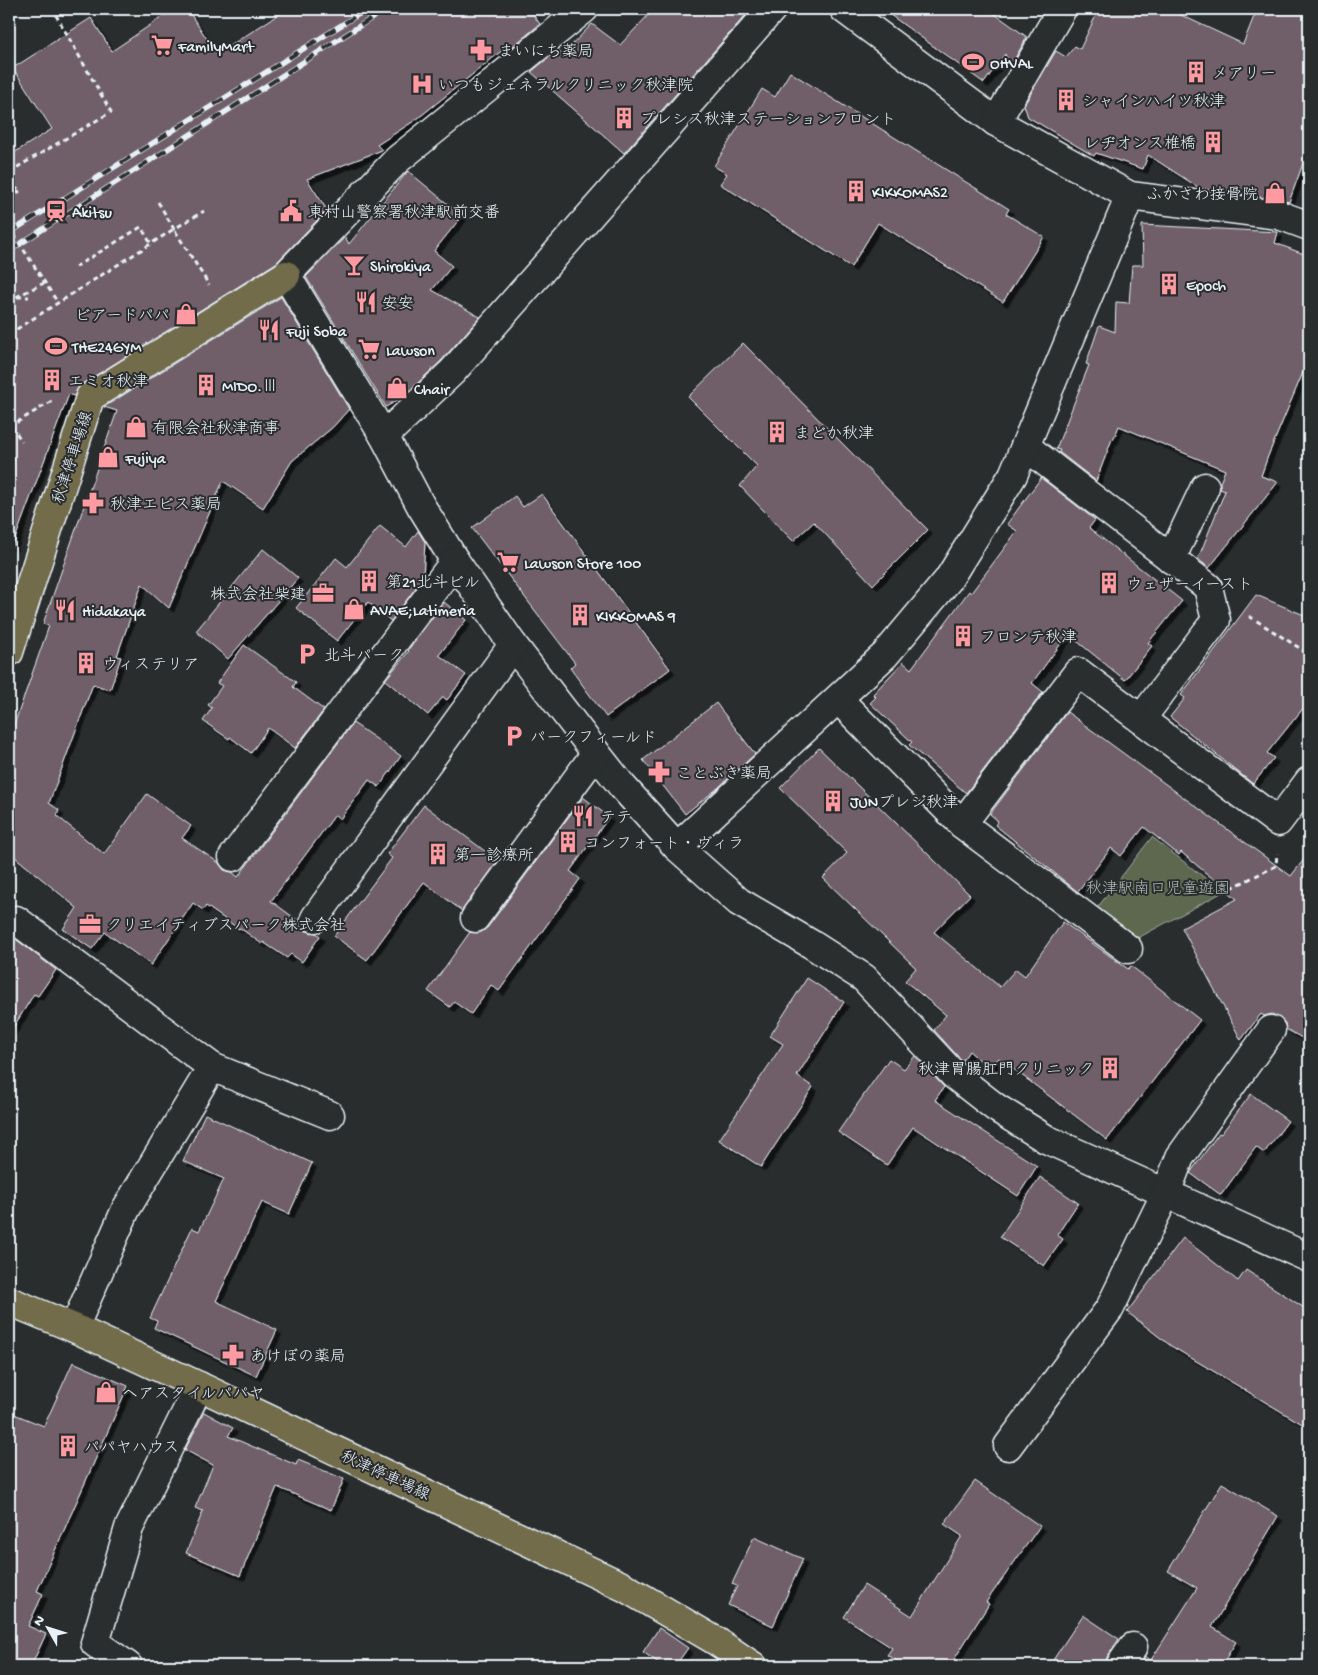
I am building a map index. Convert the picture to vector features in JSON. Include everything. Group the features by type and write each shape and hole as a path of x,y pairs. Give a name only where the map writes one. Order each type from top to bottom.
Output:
{"main road":[{"name":"秋津停車場線","path":"9,652 90,397 286,275"},
{"name":"秋津停車場線","path":"9,1301 74,1328 624,1586 716,1641 753,1666"}],"street":[{"path":"584,9 397,160 286,275 384,436 421,506 455,561 513,645 596,753 622,786 677,847 739,902 811,944 864,978 954,1075 995,1107 1046,1139 1309,1258"},
{"path":"384,436 452,372 772,9"},
{"path":"844,9 996,122 1130,196 1279,215 1309,226"},
{"path":"996,122 1062,9"},
{"path":"677,847 885,655 948,580 1013,475 1130,196"},
{"path":"1026,446 1208,587 1216,620 1141,719"},
{"path":"1171,559 1205,487"},
{"path":"233,857 455,561"},
{"path":"315,918 513,645"},
{"path":"962,824 1078,672 1278,822 1309,781"},
{"path":"838,699 962,824 1128,949"},
{"path":"475,918 596,753"},
{"path":"16,920 212,1067 330,1116"},
{"path":"1008,1446 1110,1308 1166,1193 1180,1158 1270,1030"},
{"path":"74,1328 126,1209 212,1067"},
{"path":"128,1666 95,1643 129,1528 199,1386"}],"path":[{"path":"9,172 111,112 53,10"},
{"path":"9,198 20,191 14,187"},
{"path":"158,202 211,288"},
{"path":"9,334 204,211"},
{"path":"9,227 58,304"},
{"path":"75,267 141,227 151,244"},
{"path":"29,297 16,296 44,283"},
{"path":"11,426 22,441"},
{"path":"1213,607 1229,604 1309,654"},
{"path":"1223,892 1276,866 1278,822"}],"green space":[{"name":"秋津駅南口児童遊園","path":"1152,837 1223,892 1136,939 1097,908"}],"building":[{"path":"174,9 187,9 217,54 287,9 529,9 540,24 507,51 504,49 417,119 377,145 382,150 307,179 327,210 276,263 82,384 74,396 69,394 12,547 9,547 9,475 15,458 9,455 9,156 52,129 13,68 91,18 112,51"},
{"name":"プレシス秋津ステーションフロント","path":"654,9 751,9 624,153 531,72 558,50 562,55 592,24 620,45"},
{"path":"882,9 988,9 1027,37 1010,67 1005,54 984,83"},
{"path":"1099,9 1168,9 1243,44 1257,9 1309,9 1309,147 1289,202 1201,189 1148,155 1143,169 1096,153 1094,156 1028,117 1024,105 1056,51 1066,57 1075,46 1080,49"},
{"name":"KIKKOMAS2","path":"790,72 1009,209 1006,214 1044,237 1003,302 878,223 851,267 720,184 727,174 714,166 762,89 775,97"},
{"path":"408,171 462,216 434,251 452,266 432,290 480,317 441,361 404,396 386,407 306,277 345,237 349,244"},
{"path":"1142,225 1278,232 1275,243 1309,256 1309,358 1261,476 1278,482 1209,568 1198,559 1225,491 1220,489 1220,483 1225,470 1119,426 1096,481 1059,452 1060,450 1056,449 1089,365 1086,364 1099,326 1115,332 1116,302 1129,303 1132,265 1143,265"},
{"path":"281,297 349,409 333,427 292,461 263,508 223,481 169,608 142,584 117,656 121,657 110,690 93,684 49,803 59,810 57,816 104,854 147,794 191,826 182,838 219,863 224,870 232,872 238,877 353,723 401,756 379,787 369,780 340,819 335,815 271,901 300,922 306,931 320,936 302,962 291,954 287,958 263,942 262,944 206,906 203,910 193,903 151,965 105,932 92,949 63,929 77,908 9,852 9,739 49,626 43,624 117,411 104,407"},
{"name":"まどか秋津","path":"743,343 928,530 873,585 814,522 793,541 740,486 757,466 688,397"},
{"path":"1041,478 1095,520 1089,528 1182,601 1148,643 1152,646 1125,680 1068,634 1032,683 1043,692 966,793 909,745 912,742 870,703 876,697 873,694 903,662 911,669 969,591 971,593 1017,531 1007,524"},
{"name":"KIKKOMAS 9","path":"542,494 670,669 606,717 570,668 575,663 472,528 515,496 523,507"},
{"name":"第21北斗ビル","path":"380,526 406,547 418,531 425,542 423,578 391,621 368,602 337,641 296,608 336,558 347,567"},
{"path":"263,549 298,578 228,659 196,631"},
{"path":"1256,595 1309,617 1309,701 1267,753 1274,758 1253,784 1170,717 1185,698 1181,695"},
{"path":"444,602 466,620 439,655 466,675 447,700 443,697 428,715 385,680 409,651"},
{"path":"244,645 296,682 293,687 324,710 295,748 268,728 251,753 230,737 229,739 203,721 212,708 208,705 222,686 217,683"},
{"path":"716,703 755,754 718,788 685,814 643,760"},
{"path":"1067,712 1291,876 1309,853 1309,1042 1286,1029 1285,1023 1272,1014 1264,1016 1261,1014 1241,1040 1182,928 1237,899 1181,852 1179,855 1144,827 1121,856 1111,848 1078,892 995,825 998,821 990,814"},
{"path":"819,748 970,895 934,932 1000,987 1016,969 1025,976 1063,922 1128,969 1131,966 1200,1020 1107,1140 999,1058 989,1068 969,1051 962,1061 934,1030 946,1015 905,981 916,968 823,878 847,853 780,788"},
{"path":"583,797 609,817 570,871 580,879 499,991 491,985 471,1014 454,1002 450,1007 428,991 470,932 481,932 488,927"},
{"path":"424,805 498,861 462,911 424,882 367,960 334,936 392,858 387,854"},
{"path":"9,934 56,970 38,996 34,994 9,1034"},
{"path":"807,978 844,1002 797,1076 813,1087 761,1167 719,1140 783,1044 770,1036"},
{"path":"915,1056 944,1087 935,1100 1037,1166 1018,1196 913,1127 887,1165 838,1132 889,1059 904,1069"},
{"path":"1251,1094 1288,1121 1264,1153 1256,1147 1221,1195 1190,1173"},
{"path":"205,1114 312,1163 289,1214 262,1202 216,1301 277,1330 256,1376 154,1328 157,1321 150,1318 192,1228 199,1231 224,1179 183,1161"},
{"path":"1040,1177 1078,1203 1057,1235 1063,1239 1044,1266 1000,1237"},
{"path":"1183,1238 1238,1281 1246,1270 1309,1311 1309,1428 1171,1346 1127,1312"},
{"name":"パパヤハウス","path":"73,1362 128,1386 37,1591 43,1594 28,1626 46,1634 31,1666 9,1666 9,1412 44,1426"},
{"path":"204,1412 233,1428 228,1436 296,1465 298,1460 344,1479 331,1510 277,1487 240,1576 186,1553 203,1511 195,1508 213,1465 185,1450"},
{"path":"975,1481 1040,1526 986,1602 989,1604 950,1666 905,1666 887,1655 892,1648 844,1617 864,1585 912,1616 962,1536 944,1524"},
{"path":"1222,1483 1278,1516 1212,1627 1236,1642 1221,1666 1139,1666 1145,1657 1151,1660 1197,1588 1168,1571"},
{"path":"754,1537 803,1559 773,1626 728,1605 737,1586 732,1584"},
{"path":"1083,1615 1119,1639 1107,1657 1105,1666 1049,1666"},
{"path":"659,1628 688,1648 675,1666 663,1666 643,1652"}],"railway":[{"path":"9,233 367,9"},
{"path":"9,251 386,9"}],"place":[{"name":"FamilyMart","path":"162,45"},
{"name":"まいにち薬局","path":"481,50"},
{"name":"OHVAL","path":"973,62"},
{"name":"メアリー","path":"1196,72"},
{"name":"いつもジェネラルクリニック秋津院","path":"422,84"},
{"name":"シャインハイツ秋津","path":"1066,100"},
{"name":"プレシス秋津ステーションフロント","path":"624,118"},
{"name":"レヂオンス椎橋","path":"1213,142"},
{"name":"KIKKOMAS2","path":"856,191"},
{"name":"ふかさわ接骨院","path":"1275,193"},
{"name":"Akitsu","path":"56,211"},
{"name":"東村山警察署秋津駅前交番","path":"291,211"},
{"name":"Shirokiya","path":"354,265"},
{"name":"Epoch","path":"1169,284"},
{"name":"安安","path":"366,302"},
{"name":"ビアードパパ","path":"186,314"},
{"name":"Fuji Soba","path":"269,330"},
{"name":"THE24GYM","path":"56,346"},
{"name":"Lawson","path":"369,349"},
{"name":"エミオ秋津","path":"52,380"},
{"name":"MIDO.Ⅲ","path":"206,385"},
{"name":"Chair","path":"397,388"},
{"name":"有限会社秋津商事","path":"136,427"},
{"name":"まどか秋津","path":"777,432"},
{"name":"Fujiya","path":"108,457"},
{"name":"秋津エビス薬局","path":"93,503"},
{"name":"Lawson Store 100","path":"508,562"},
{"name":"第21北斗ビル","path":"369,581"},
{"name":"ウェザーイースト","path":"1109,583"},
{"name":"株式会社柴建","path":"323,593"},
{"name":"AVAE;Latimeria","path":"354,609"},
{"name":"Hidakaya","path":"65,610"},
{"name":"KIKKOMAS 9","path":"580,615"},
{"name":"フロンテ秋津","path":"963,636"},
{"name":"北斗パーク","path":"307,654"},
{"name":"ウィステリア","path":"86,663"},
{"name":"パークフィールド","path":"514,736"},
{"name":"ことぶき薬局","path":"659,772"},
{"name":"JUNプレジ秋津","path":"833,801"},
{"name":"テテ","path":"583,816"},
{"name":"コンフォート・ヴィラ","path":"568,842"},
{"name":"第一診療所","path":"438,854"},
{"name":"クリエイティブスパーク株式会社","path":"90,924"},
{"name":"秋津胃腸肛門クリニック","path":"1110,1068"},
{"name":"あけぼの薬局","path":"233,1355"},
{"name":"ヘアスタイルパパヤ","path":"106,1392"},
{"name":"パパヤハウス","path":"68,1446"}]}
